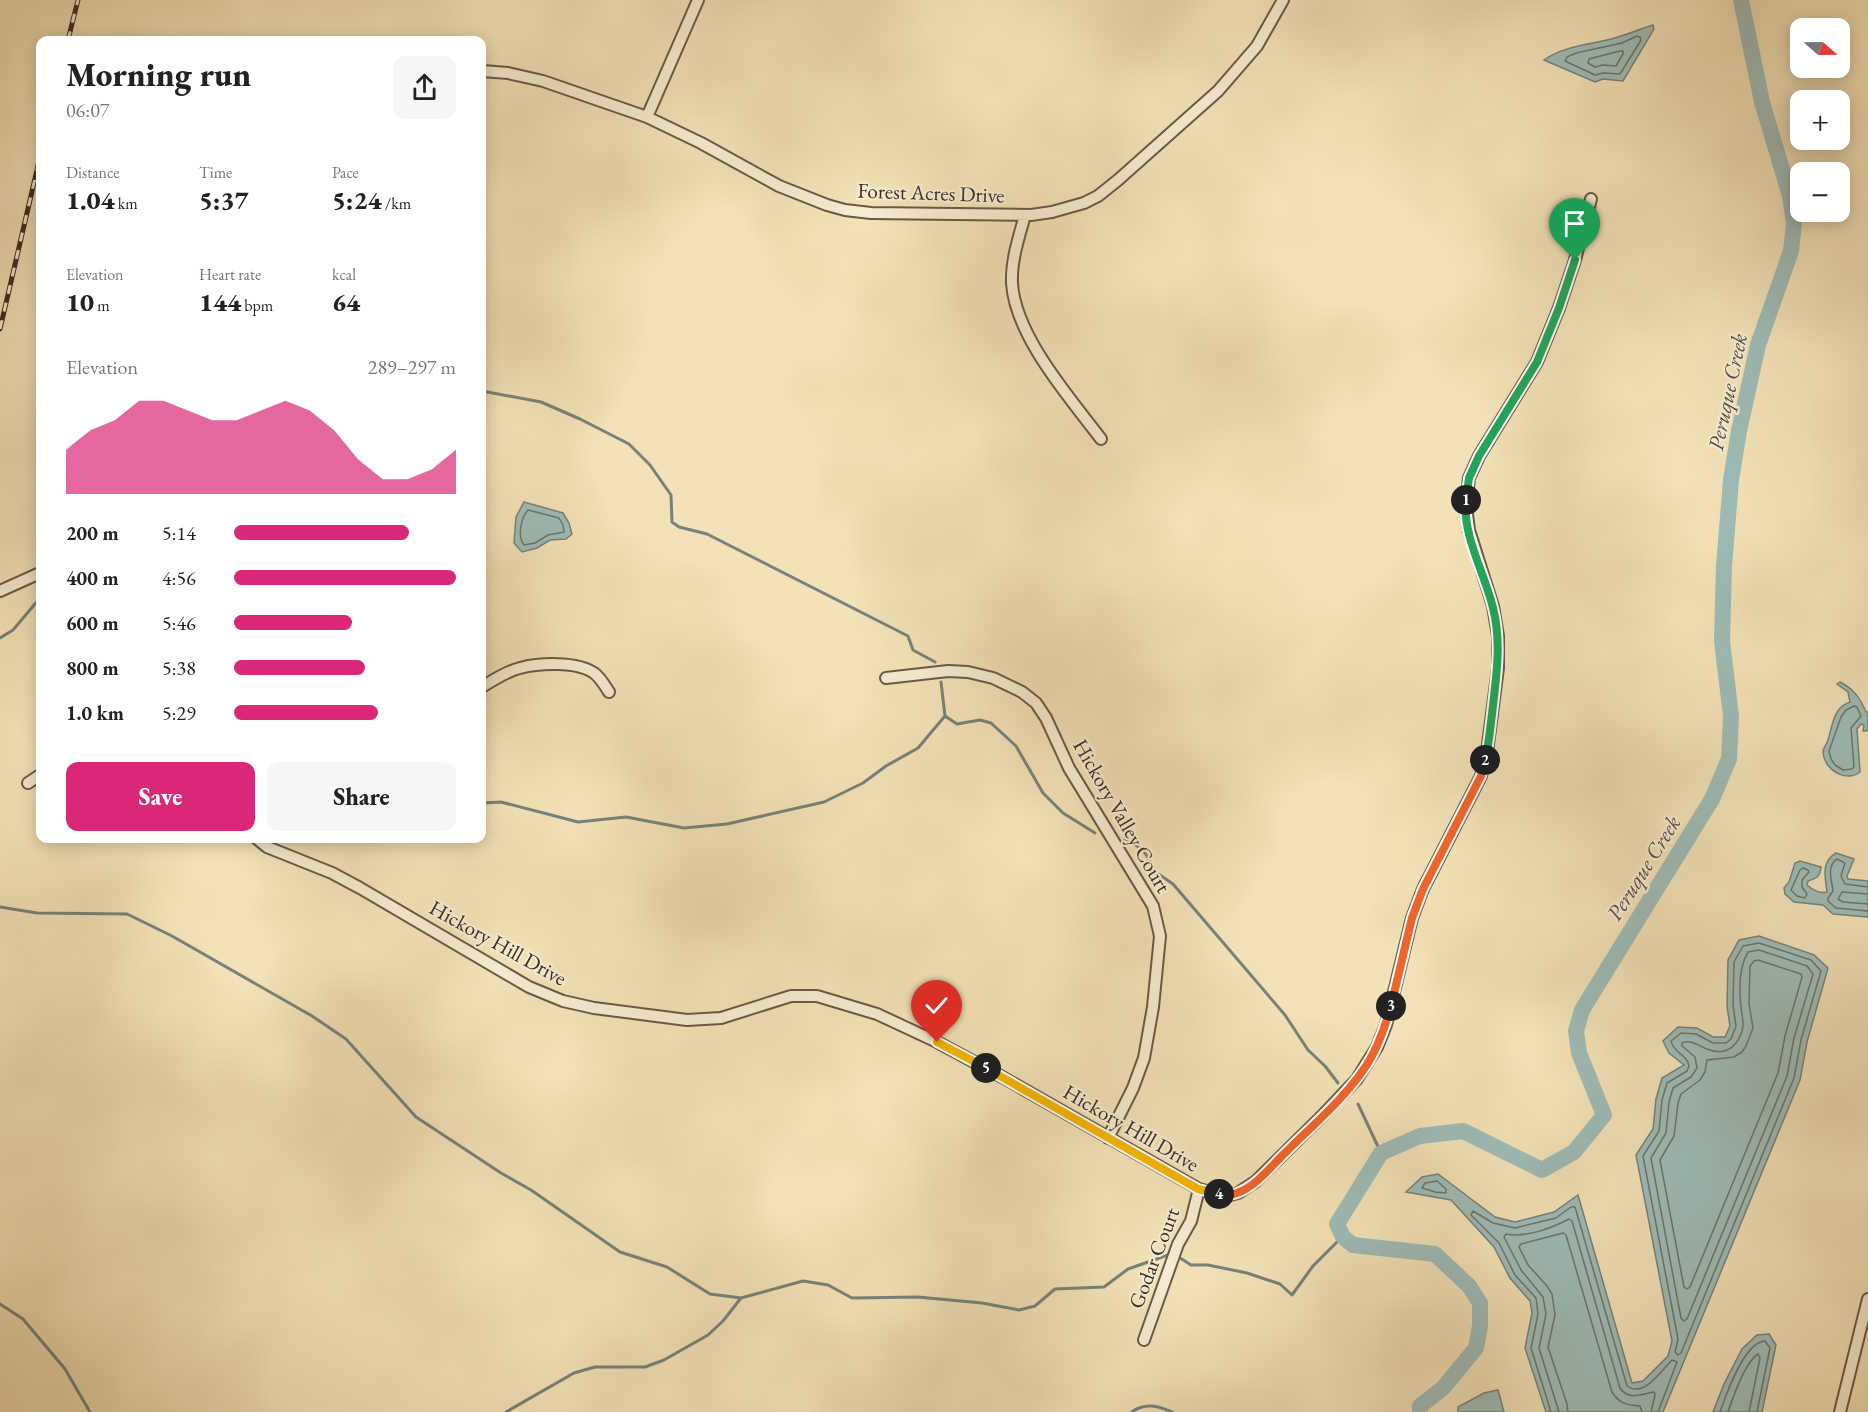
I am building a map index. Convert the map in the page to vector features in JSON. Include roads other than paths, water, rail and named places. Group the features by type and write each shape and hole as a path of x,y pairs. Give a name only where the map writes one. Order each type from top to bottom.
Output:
{"street":[{"path":"647,117 698,0"},
{"name":"Forest Acres Drive","path":"486,71 508,73 543,81 647,117 701,143 779,186 845,210 872,213 1025,215 1052,212 1084,203 1098,196 1118,180 1218,91 1257,46 1283,0"},
{"name":"Hickory Hill Drive","path":"262,843 342,878 529,987 563,1001 594,1008 687,1020 721,1018 791,996 817,996 877,1014 937,1042 1198,1189 1226,1196 1238,1193 1255,1182 1322,1116 1357,1079 1377,1047 1386,1025 1412,918 1423,889 1481,776 1487,752 1498,668 1498,636 1493,606 1469,530 1466,506 1469,478 1479,456 1537,362 1562,301 1591,199"},
{"path":"1025,215 1014,256 1012,284 1018,310 1045,364 1101,439"},
{"path":"0,591 36,575"},
{"path":"486,685 517,668 536,664 560,664 594,673 609,692"},
{"name":"Hickory Valley Court","path":"886,678 948,671 968,672 993,678 1022,692 1036,703 1046,718 1069,768 1153,906 1160,936 1153,1007 1144,1058 1133,1088 1108,1138"},
{"path":"28,783 36,778"},
{"name":"Godar Court","path":"1144,1340 1178,1244 1191,1221 1198,1189"},
{"path":"1840,1412 1868,1299"}],"water":[{"path":"1653,25 1654,29 1623,81 1603,79 1595,82 1544,60 1562,51 1611,39"},
{"path":"524,502 563,513 572,534 566,539 550,540 537,548 522,552 514,543 516,517"},
{"path":"1840,682 1853,691 1868,712 1868,730 1863,731 1864,725 1861,724 1857,729 1860,772 1848,776 1831,769 1823,752 1837,712 1850,702 1848,692 1837,684"},
{"path":"1836,853 1854,859 1847,876 1848,879 1868,881 1868,917 1833,914 1823,905 1794,902 1785,894 1784,888 1789,882 1795,863 1800,861 1821,867 1818,876 1808,881 1807,885 1817,891 1827,892 1826,865"},
{"path":"1759,936 1814,955 1828,968 1807,1042 1800,1080 1663,1412 1546,1412 1525,1348 1532,1313 1530,1301 1510,1278 1494,1247 1451,1200 1406,1192 1422,1177 1438,1174 1495,1217 1515,1222 1554,1212 1578,1195 1632,1383 1643,1381 1668,1356 1672,1341 1636,1155 1653,1129 1656,1099 1662,1078 1684,1065 1669,1053 1663,1041 1678,1027 1697,1028 1713,1037 1725,1037 1730,1026 1727,1006 1728,960 1739,940"},
{"path":"1769,1334 1776,1345 1762,1412 1713,1412 1742,1349 1757,1335"},
{"path":"1498,1390 1504,1412 1458,1412 1458,1407 1484,1393"}],"waterway":[{"name":"Peruque Creek","path":"1420,1412 1420,1406 1443,1388 1476,1348 1480,1326 1480,1303 1469,1286 1435,1254 1353,1245 1343,1237 1337,1224 1381,1153 1420,1136 1463,1131 1542,1170 1574,1152 1604,1115 1579,1053 1576,1031 1582,1010 1712,799 1729,759 1731,716 1722,641 1724,566 1731,480 1758,345 1791,251 1794,223 1790,196 1762,102 1741,0"},
{"path":"486,392 541,402 629,444 650,465 671,495 672,522 679,527 707,534 908,636 913,650 935,662"},
{"path":"0,638 13,630 36,603"},
{"path":"486,803 501,802 578,822 626,817 684,828 727,824 824,802 863,783 886,766 918,748 945,716 941,682"},
{"path":"945,716 957,724 980,720 991,723 1016,746 1043,793 1063,813 1095,833"},
{"path":"1125,839 1142,849 1154,871 1173,884 1285,1015 1308,1050 1325,1066 1338,1083"},
{"path":"0,907 37,913 127,914 172,936 312,1016 346,1039 416,1117 531,1190 620,1252 667,1267 710,1294 741,1298 803,1281 828,1285 852,1298 918,1297 982,1303 1019,1310 1035,1306 1055,1289 1104,1287 1128,1269 1168,1255"},
{"path":"1358,1104 1381,1153"},
{"path":"1177,1256 1191,1265 1208,1265 1247,1273 1280,1284 1292,1295 1313,1266 1339,1240 1337,1224"},
{"path":"506,1412 574,1373 595,1367 645,1367 664,1360 708,1335 723,1321 741,1298"},
{"path":"0,1304 23,1319 65,1369 90,1412"},
{"path":"1132,1412 1142,1407 1152,1406 1172,1412"}],"railway":[{"path":"69,36 78,0"},
{"path":"0,329 36,174"}]}
